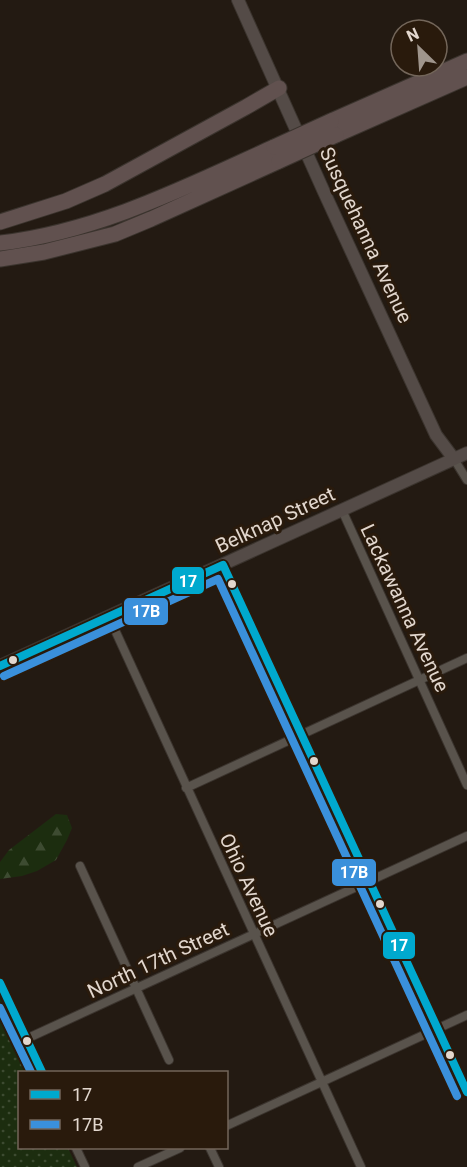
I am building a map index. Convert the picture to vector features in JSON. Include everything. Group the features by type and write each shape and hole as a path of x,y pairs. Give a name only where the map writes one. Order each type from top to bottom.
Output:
{"highway":[{"path":"0,259 44,252 115,234 152,219 276,154 467,61"},
{"path":"333,128 467,77"},
{"path":"0,222 66,201 105,184 279,88"},
{"path":"0,243 73,229 276,154"}],"street":[{"name":"Susquehanna Avenue","path":"238,0 436,435 467,480"},
{"name":"Belknap Street","path":"0,666 467,453"},
{"name":"Lackawanna Avenue","path":"342,510 467,785"},
{"path":"223,565 467,1092"},
{"name":"Ohio Avenue","path":"109,617 361,1167"},
{"path":"186,788 467,658"},
{"name":"North 17th Street","path":"26,1039 467,836"},
{"path":"80,866 170,1060"},
{"path":"0,983 42,1071"},
{"path":"228,1125 467,1015"},
{"path":"76,1149 85,1167"},
{"path":"138,1167 178,1149"},
{"path":"210,1149 219,1167"}],"green space":[{"path":"56,814 67,815 72,828 56,860 37,871 0,879 0,862 9,850"},
{"path":"0,998 34,1071 18,1071 18,1149 68,1149 77,1167 0,1167"}],"transit line":[{"name":"17","path":"0,666 223,565 467,1092"},
{"name":"17B","path":"4,676 218,579 457,1096"},
{"name":"17","path":"0,983 42,1071"},
{"name":"17B","path":"0,1008 31,1071"}]}
